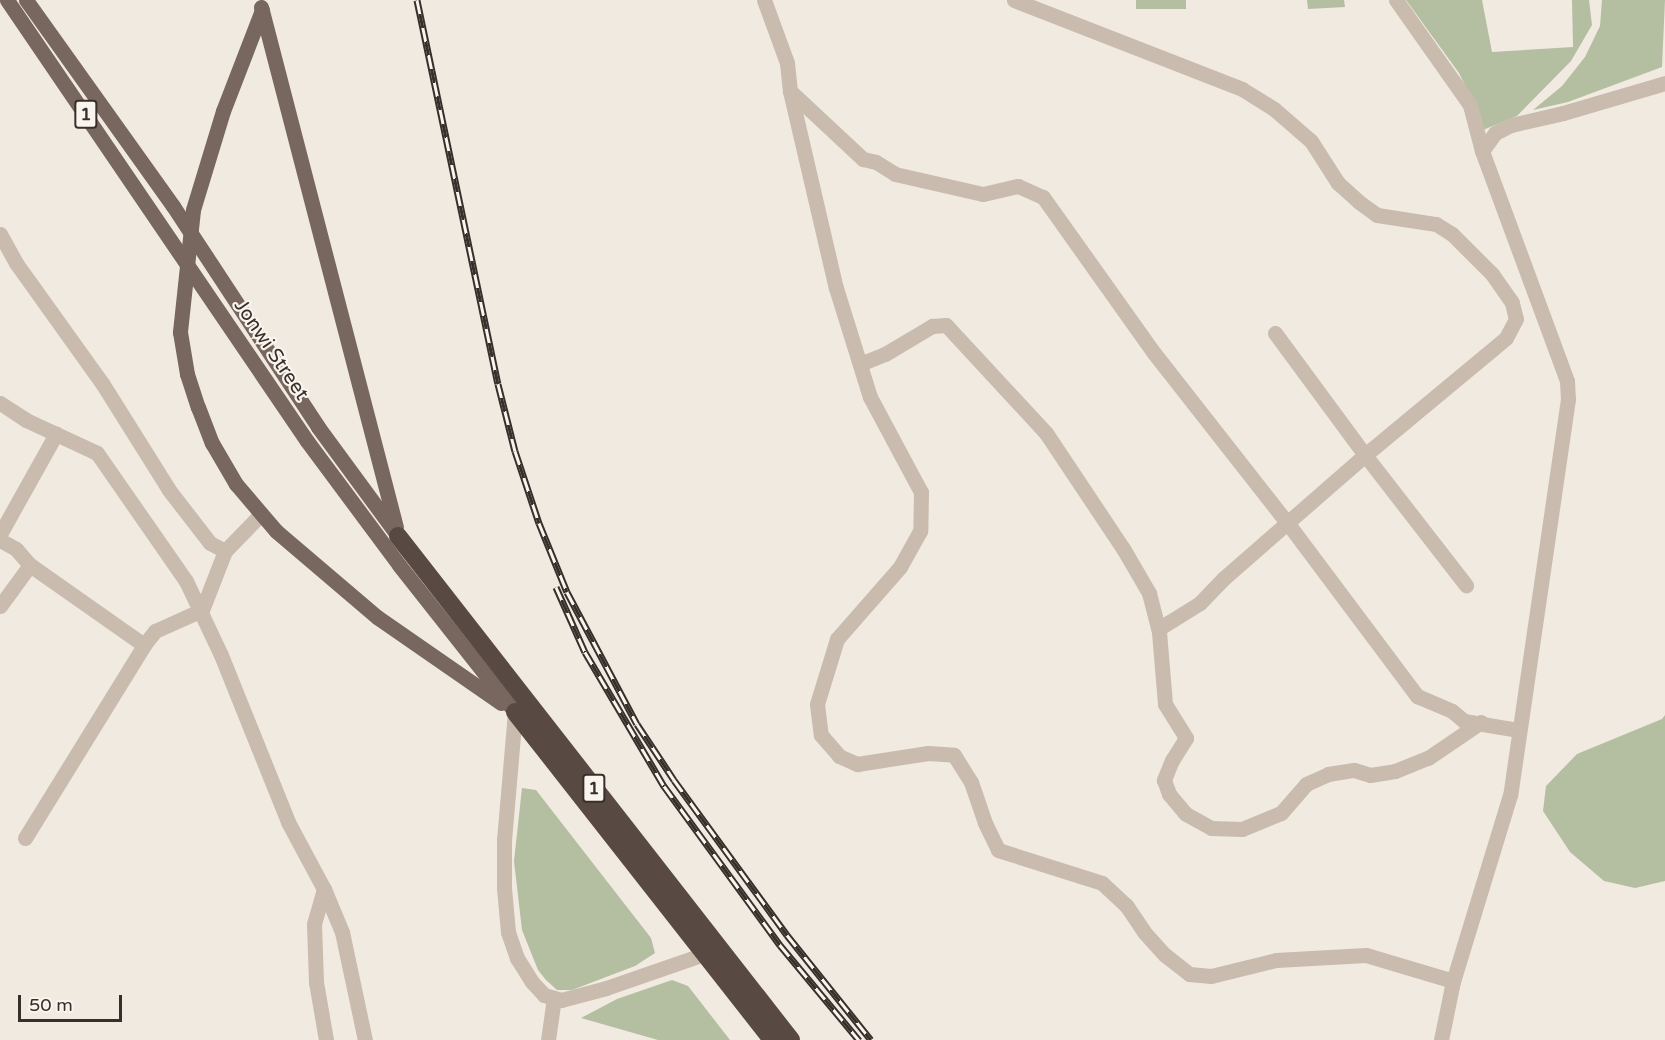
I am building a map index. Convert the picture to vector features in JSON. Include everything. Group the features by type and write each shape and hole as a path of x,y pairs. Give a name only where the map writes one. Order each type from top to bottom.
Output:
{"highway":[{"name":"1","path":"398,536 791,1040"},
{"name":"1","path":"515,712 772,1040"}],"main road":[{"name":"Jonwi Street","path":"7,0 307,441 399,565 515,712"},
{"name":"Jonwi Street","path":"26,0 173,206 318,427 398,536"},
{"path":"260,5 223,111 193,210 180,332 187,374 212,443 236,483 260,515 377,617 515,712"},
{"path":"260,5 398,536"}],"street":[{"path":"764,0 787,63 789,91 836,288 870,397 921,492 920,531 900,567 837,639 817,704 820,735 839,756 857,764 928,753 954,755 971,782 985,823 998,850 1102,883 1126,905 1144,932 1165,955 1189,974 1211,976 1276,960 1366,955 1453,981"},
{"path":"1014,0 1242,90 1274,108 1311,141 1338,183 1377,215 1436,224 1452,234 1492,274 1512,303 1516,319 1506,338 1365,455 1289,525 1223,579 1200,603 1158,629"},
{"path":"1395,0 1470,105 1482,151 1567,381 1568,399 1510,795 1453,981 1441,1040"},
{"path":"1482,151 1495,133 1511,124 1563,114 1665,83"},
{"path":"789,91 863,159 876,162 895,174 984,194 1018,186 1043,197 1154,353 1289,525 1417,696 1452,711 1464,721 1519,730"},
{"path":"0,234 16,263 102,383 169,490 210,543 225,551"},
{"path":"860,364 885,354 932,326 946,325 960,337 1046,433 1124,550 1149,593 1158,629 1166,704 1186,738 1172,760 1164,780 1169,794 1186,814 1210,828 1242,829 1281,813 1306,784 1328,774 1353,770 1371,775 1395,771 1428,758 1481,722"},
{"path":"1275,333 1365,455 1466,585"},
{"path":"0,403 26,420 97,453 175,564 202,610 288,822 324,890 342,932 365,1040"},
{"path":"0,534 56,434"},
{"path":"25,838 144,645 155,632 202,610 225,551 260,515"},
{"path":"0,540 16,549 30,565 144,645"},
{"path":"0,606 30,565"},
{"path":"515,712 504,840 508,932 517,958 532,982 544,995 561,1000 606,988 705,954"},
{"path":"324,890 314,924 316,982 326,1040"},
{"path":"548,1040 554,998"}],"green space":[{"path":"1136,0 1186,0 1186,9 1136,9"},
{"path":"1307,0 1344,0 1345,7 1308,9"},
{"path":"1406,0 1482,0 1492,52 1573,47 1572,0 1589,0 1592,25 1571,61 1517,116 1483,130 1479,114 1459,73"},
{"path":"1602,0 1665,0 1662,67 1568,102 1533,110 1562,86 1585,57 1600,26"},
{"path":"1665,715 1665,881 1635,888 1604,881 1570,852 1543,811 1546,786 1577,754 1662,719"},
{"path":"522,788 536,790 651,938 655,953 635,966 572,990 557,990 546,980 538,970 522,930 514,861"},
{"path":"672,980 688,986 730,1040 658,1040 581,1018 617,999"}],"railway":[{"path":"417,0 498,384 515,451 539,523 567,592 637,724 674,780 787,935 871,1040"},
{"path":"556,587 585,652 664,786 780,945 859,1040"}]}
